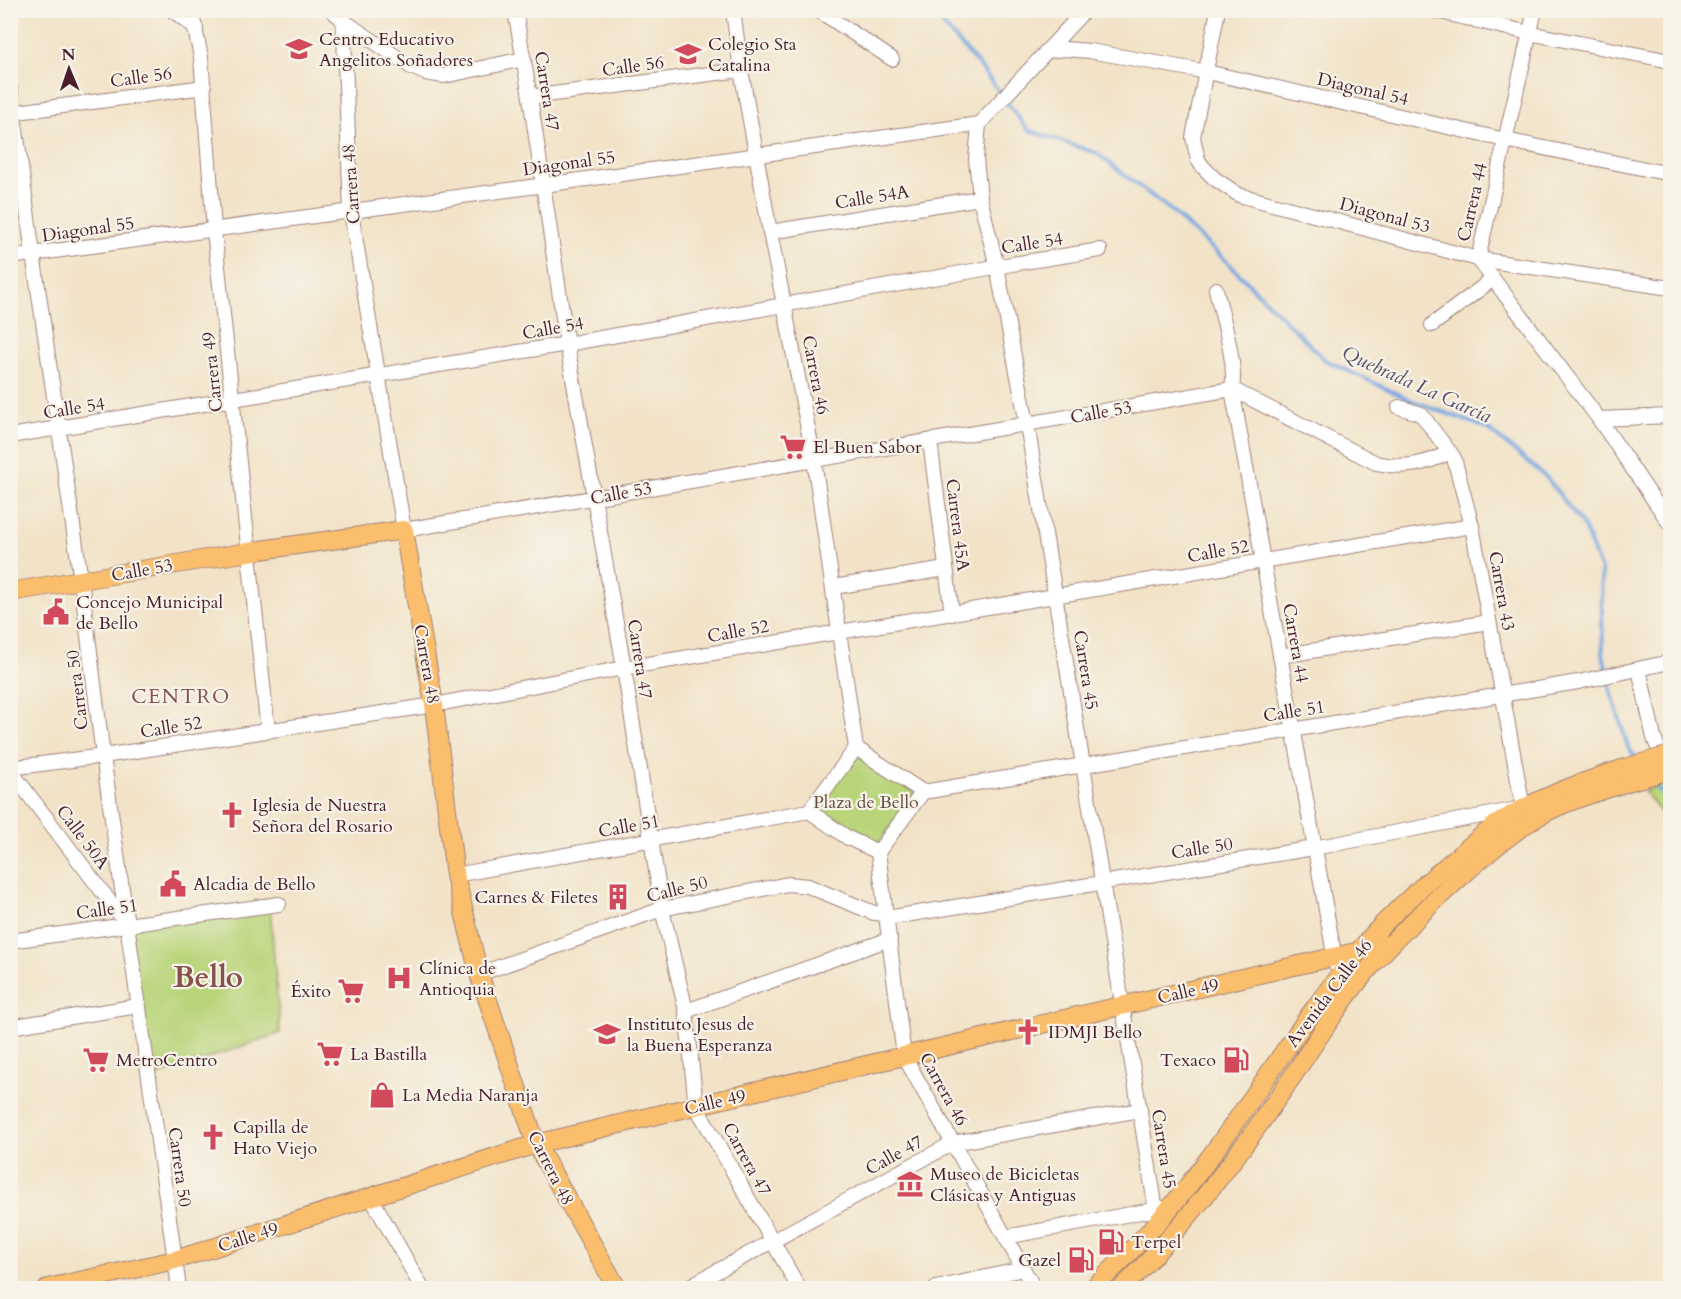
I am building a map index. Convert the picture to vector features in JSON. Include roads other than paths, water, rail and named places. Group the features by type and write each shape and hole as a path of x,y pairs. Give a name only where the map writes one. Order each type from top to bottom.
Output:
{"main road":[{"name":"Calle 53","path":"10,592 250,552 404,530"},
{"name":"Carrera 48","path":"404,530 434,705 455,875 479,974 536,1144 617,1288"},
{"path":"1630,774 1671,755"},
{"path":"1630,774 1671,770"},
{"name":"Avenida Calle 46","path":"1093,1288 1143,1240 1162,1213 1226,1136 1338,978 1359,952 1413,895 1494,826 1523,808 1572,786 1630,774"},
{"name":"Avenida Calle 46","path":"1122,1288 1170,1238 1228,1166 1272,1107 1356,984 1390,944 1459,878 1525,825 1564,804 1630,774"},
{"name":"Calle 49","path":"48,1288 175,1260 536,1144 1390,944"}],"street":[{"path":"172,10 196,28"},
{"name":"Carrera 49","path":"191,10 196,28 204,87 214,230 268,730"},
{"path":"332,10 344,16 411,67 425,74 444,76 524,59"},
{"name":"Carrera 47","path":"515,10 567,344 624,668 662,909 686,1011 696,1106 799,1288"},
{"name":"Carrera 46","path":"733,10 741,69 783,305 814,460 856,748"},
{"path":"818,10 892,59"},
{"path":"982,122 1085,10"},
{"path":"1207,72 1218,10"},
{"path":"1432,10 1529,33 1671,62"},
{"name":"Carrera 44","path":"1535,10 1478,259 1599,419 1671,524"},
{"name":"Carrera 48","path":"344,16 351,212 404,530"},
{"name":"Diagonal 54","path":"1046,51 1065,49 1090,51 1207,72 1505,140 1671,174"},
{"name":"Calle 56","path":"530,97 741,69"},
{"name":"Diagonal 53","path":"1207,72 1193,137 1198,160 1220,183 1239,195 1478,259 1671,288"},
{"name":"Carrera 50","path":"10,87 179,1288"},
{"name":"Calle 56","path":"12,113 204,87"},
{"name":"Diagonal 55","path":"10,257 351,212 982,122"},
{"name":"Carrera 45","path":"982,122 977,136 976,159 980,198 997,267 1027,424 1140,1110 1162,1213"},
{"name":"Calle 54A","path":"770,232 980,198"},
{"name":"Calle 54","path":"10,436 567,344 1100,250"},
{"path":"1432,325 1493,279"},
{"name":"Carrera 44","path":"1216,289 1233,364 1232,389 1343,1003"},
{"path":"1232,389 1376,463 1409,467 1450,452"},
{"name":"Calle 53","path":"404,530 1232,389"},
{"name":"Carrera 43","path":"1399,407 1421,414 1454,458 1472,526 1523,808"},
{"path":"1599,419 1671,416"},
{"name":"Carrera 45A","path":"930,441 952,614"},
{"name":"Calle 52","path":"10,769 434,705 624,668 1472,526"},
{"path":"833,588 946,569"},
{"path":"1280,656 1489,622"},
{"name":"Calle 51","path":"923,792 1578,682 1671,662"},
{"path":"1639,669 1654,738 1671,777"},
{"path":"856,748 923,792 878,852 848,838 809,811 856,748"},
{"name":"Calle 50A","path":"10,769 127,925"},
{"name":"Calle 50","path":"479,974 662,909 788,884 808,886 886,916 1314,848 1523,808"},
{"name":"Calle 51","path":"455,875 809,811"},
{"name":"Carrera 46","path":"878,852 904,1056 1034,1288"},
{"name":"Calle 51","path":"10,941 279,904"},
{"path":"686,1011 890,939"},
{"path":"10,1027 138,1006"},
{"name":"Calle 47","path":"687,1288 953,1143 1140,1110"},
{"path":"371,1197 422,1288"},
{"path":"1005,1237 1162,1213"},
{"path":"936,1288 1023,1269"}],"waterway":[{"name":"Quebrada La García","path":"930,10 1002,95"},
{"name":"Quebrada La García","path":"1006,101 1028,130 1096,153 1169,209 1226,261 1325,360 1413,401 1487,428 1547,478 1584,527 1601,570 1603,654 1610,688 1628,747 1636,758"},
{"name":"Quebrada La García","path":"1653,781 1670,806"}],"place":[{"name":"Centro Educativo Angelitos Soñadores","path":"299,49"},
{"name":"Colegio Sta Catalina","path":"688,54"},
{"name":"El Buen Sabor","path":"793,447"},
{"name":"Concejo Municipal de Bello","path":"56,612"},
{"name":"Iglesia de Nuestra Señora del Rosario","path":"232,815"},
{"name":"Alcadia de Bello","path":"173,884"},
{"name":"Carnes & Filetes","path":"618,897"},
{"name":"Clínica de Antioquia","path":"399,978"},
{"name":"Éxito","path":"351,991"},
{"name":"IDMJI Bello","path":"1028,1032"},
{"name":"Instituto Jesus de la Buena Esperanza","path":"607,1034"},
{"name":"La Bastilla","path":"330,1054"},
{"name":"MetroCentro","path":"96,1060"},
{"name":"Texaco","path":"1236,1060"},
{"name":"La Media Naranja","path":"382,1095"},
{"name":"Capilla de Hato Viejo","path":"213,1137"},
{"name":"Museo de Bicicletas Clásicas y Antiguas","path":"910,1184"},
{"name":"Terpel","path":"1111,1242"},
{"name":"Gazel","path":"1081,1260"}],"district":[{"name":"CENTRO","path":"181,696"},
{"name":"Bello","path":"208,977"}],"park label":[{"name":"Plaza de Bello","path":"866,802"}]}
